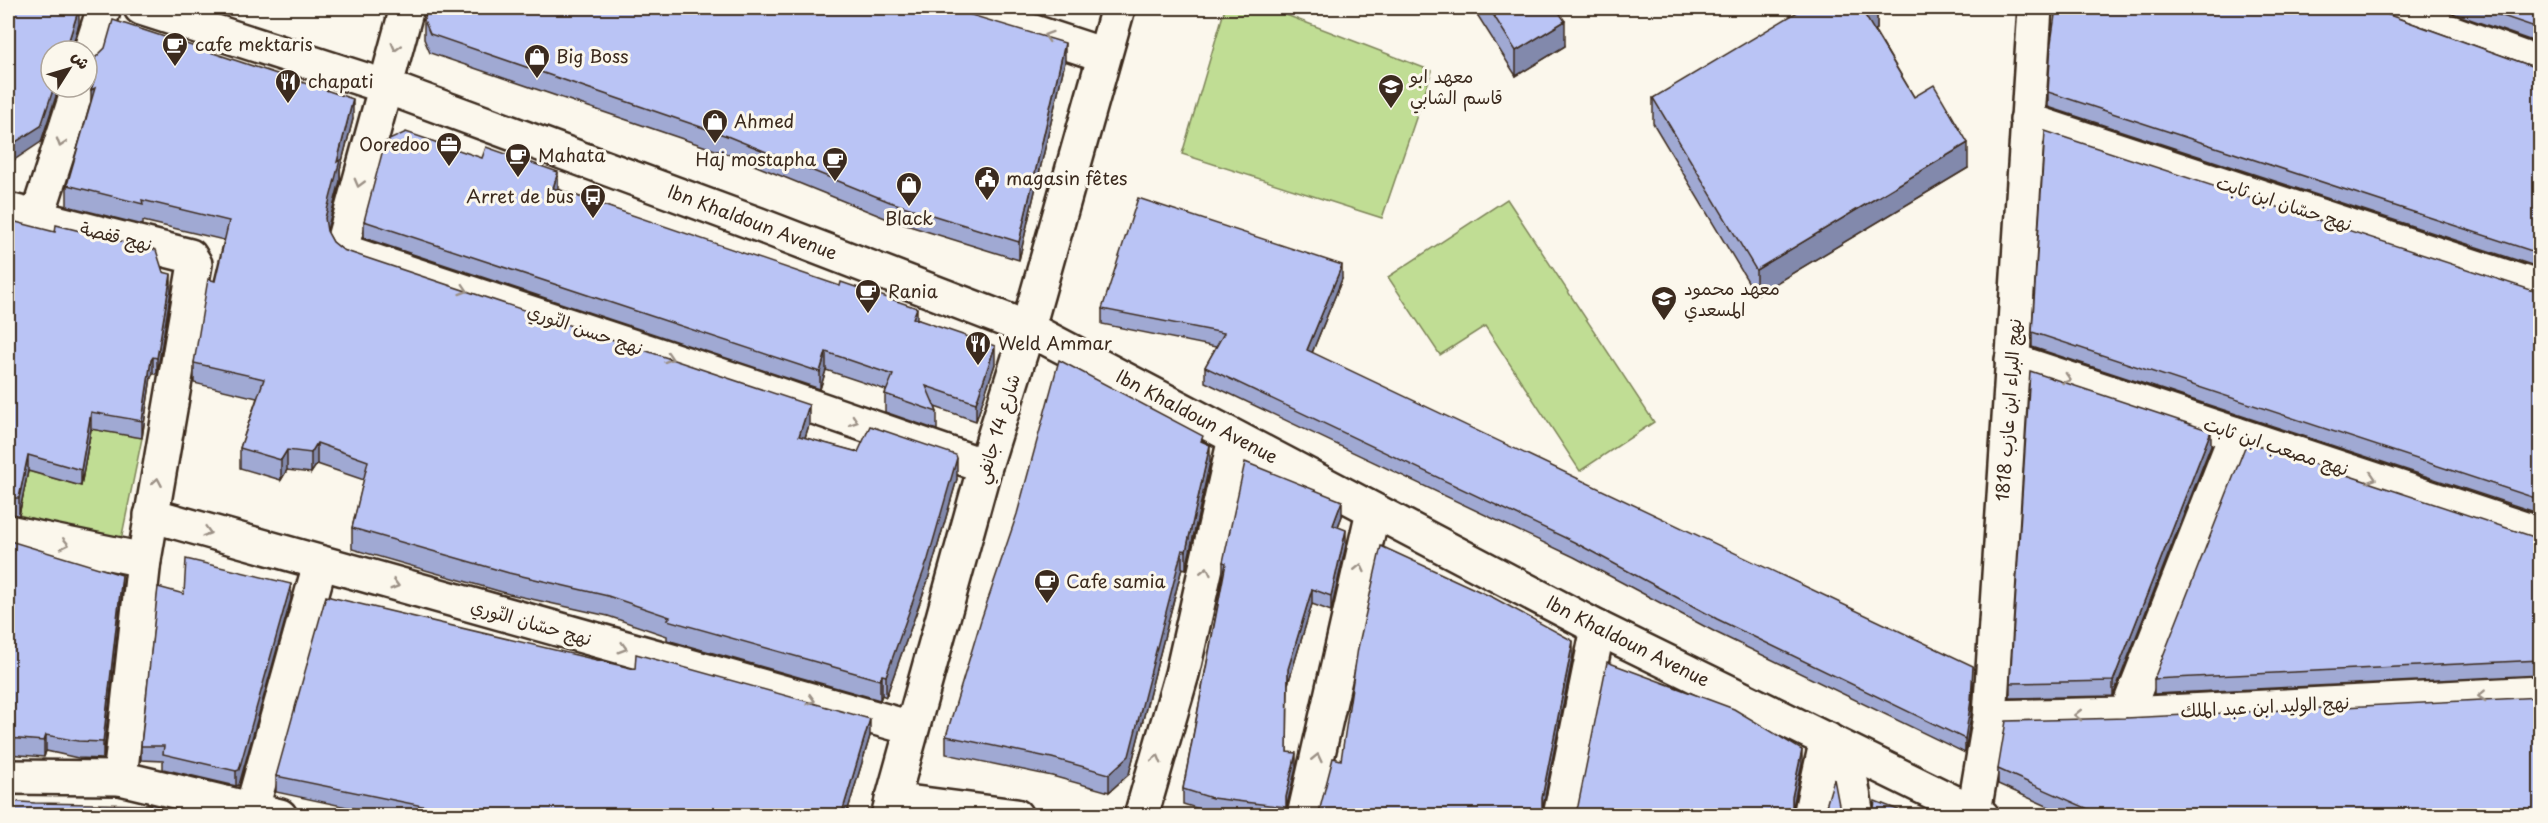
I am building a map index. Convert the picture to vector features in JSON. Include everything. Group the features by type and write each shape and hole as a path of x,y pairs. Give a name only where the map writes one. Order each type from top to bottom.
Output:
{"street":[{"path":"94,39 104,8"},
{"name":"Ibn Khaldoun Avenue","path":"141,8 384,86 757,224 1027,328 1598,628 1978,814"},
{"name":"نهج حسن النّوري","path":"407,8 343,242 349,253 747,384 986,466"},
{"path":"961,8 1104,55"},
{"name":"شارع 14 جانفي","path":"890,808 1118,8"},
{"name":"نهج البراء ابن عازب 1818","path":"1978,814 1990,717 2035,8"},
{"path":"2384,8 2541,64"},
{"path":"22,214 74,99"},
{"name":"نهج حسّان ابن ثابت","path":"2027,120 2541,288"},
{"name":"نهج قفصة","path":"22,214 190,256 195,264 151,516"},
{"name":"نهج مصعب ابن ثابت","path":"2012,360 2541,534"},
{"path":"2126,714 2236,434"},
{"path":"1141,816 1182,674 1235,438"},
{"path":"1304,816 1373,511"},
{"path":"120,778 151,516"},
{"name":"نهج حسّان النّوري","path":"151,516 911,728"},
{"path":"8,532 144,560"},
{"path":"8,777 120,778 266,812 320,564"},
{"path":"1560,816 1598,628"},
{"name":"نهج الوليد ابن عبد الملك","path":"1990,717 2126,714 2541,693"},
{"path":"1810,816 1839,746"},
{"path":"1839,746 1849,769 1857,816"},
{"path":"890,808 1016,816"}],"green space":[{"path":"1225,8 1268,8 1432,71 1382,218 1182,154"},
{"path":"1507,199 1654,422 1580,471 1485,326 1440,355 1388,277"},
{"path":"91,429 142,438 121,540 19,515 28,471 81,486"}],"building":[{"path":"8,8 79,8 69,39 39,39 39,99 50,99 41,126 8,147"},
{"path":"428,8 948,8 1065,43 1019,242 890,202 727,136 430,34 424,20"},
{"path":"1489,8 1556,8 1565,21 1516,51"},
{"path":"1804,8 1872,8 1863,12 1914,97 1934,85 1968,143 1756,270 1653,98"},
{"path":"2056,8 2373,8 2534,67 2541,67 2541,254 2048,92"},
{"path":"2479,8 2541,8 2541,29"},
{"path":"113,20 353,99 325,218 327,231 333,242 343,250 809,405 799,436 858,452 870,426 956,455 928,559 886,676 882,675 880,680 667,620 670,617 608,596 509,573 352,528 368,461 317,443 311,453 287,450 281,460 240,448 264,379 194,363 208,279 215,281 229,221 142,200 143,204 67,185 92,99 99,99 99,54 105,48"},
{"path":"2045,131 2534,291 2541,291 2541,500 2032,332"},
{"path":"406,132 482,158 486,147 558,172 553,188 840,286 841,282 917,308 913,318 995,346 976,403 926,386 937,412 885,394 893,375 826,352 820,372 364,221 385,142"},
{"path":"1138,198 1342,265 1307,350 1973,666 1965,739 1717,619 1574,542 1205,367 1224,333 1102,309"},
{"path":"8,220 55,232 56,225 156,250 163,272 171,274 157,358 153,357 151,360 142,421 91,412 81,470 28,455 19,498 8,498"},
{"path":"1059,360 1203,436 1201,441 1210,445 1186,551 1182,550 1129,756 1109,774 1052,758 946,736 981,620 1017,514"},
{"path":"2030,371 2211,431 2113,681 2010,683"},
{"path":"2247,442 2534,537 2541,537 2541,660 2154,679"},
{"path":"1245,462 1342,501 1333,525 1346,530 1331,596 1312,589 1288,669 1287,752 1296,753 1286,797 1286,807 1212,798 1183,789 1226,563 1223,562"},
{"path":"8,534 11,535 10,541 122,575 103,742 78,741 46,735 44,741 8,738"},
{"path":"1381,546 1494,598 1573,641 1542,798 1542,808 1548,816 1330,816 1331,813 1319,812 1333,758 1341,760 1358,648"},
{"path":"186,559 291,584 239,770 236,771 163,754 164,746 141,746 158,587 184,594"},
{"path":"326,596 635,669 636,654 870,719 841,816 471,816 276,776"},
{"path":"1607,662 1734,709 1802,750 1792,797 1792,806 1798,816 1572,816 1578,806"},
{"path":"2541,697 2541,816 2104,816 1998,769 2006,721 2126,718"},
{"path":"1834,779 1839,805 1846,816 1821,816 1824,813"},
{"path":"8,801 153,805 184,816 8,816"},
{"path":"1875,801 1914,816 1869,816"}],"place":[{"name":"cafe mektaris","path":"175,68"},
{"name":"Big Boss","path":"537,80"},
{"name":"chapati","path":"288,105"},
{"name":"معهد ابو قاسم الشابي","path":"1391,110"},
{"name":"Ahmed","path":"715,145"},
{"name":"Ooredoo","path":"449,168"},
{"name":"Mahata","path":"518,179"},
{"name":"Haj mostapha","path":"835,183"},
{"name":"magasin fêtes","path":"987,202"},
{"name":"Black","path":"909,208"},
{"name":"Arret de bus","path":"593,220"},
{"name":"Rania","path":"868,315"},
{"name":"معهد محمود المسعدي","path":"1664,322"},
{"name":"Weld Ammar","path":"978,367"},
{"name":"Cafe samia","path":"1047,605"}]}
